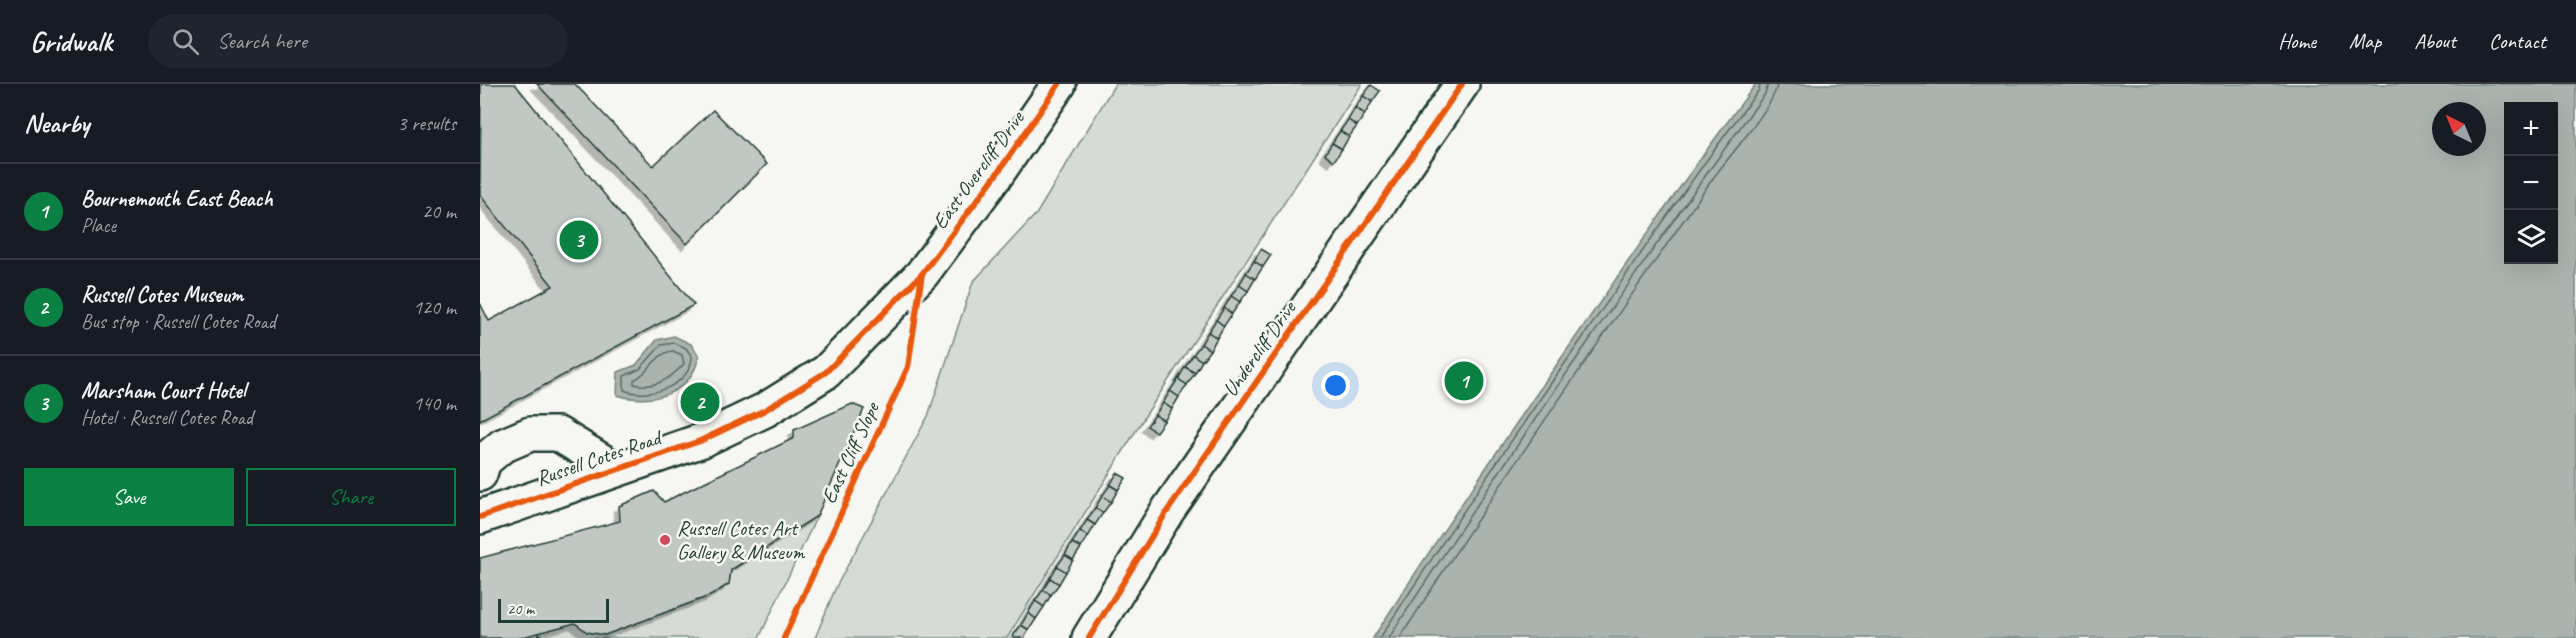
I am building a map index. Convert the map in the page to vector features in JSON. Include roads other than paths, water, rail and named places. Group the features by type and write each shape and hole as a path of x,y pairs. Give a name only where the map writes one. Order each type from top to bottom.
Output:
{"street":[{"name":"East Overcliff Drive","path":"922,274 999,171 1059,84"},
{"name":"Undercliff Drive","path":"1089,638 1166,513 1462,84"},
{"name":"Russell Cotes Road","path":"480,517 700,441 765,410 826,372 922,274"},
{"path":"480,474 483,461 496,451 530,434 558,434 615,469"},
{"path":"480,497 480,517"}],"water":[{"path":"1756,84 2576,84 2576,638 1373,638 1532,400 1670,201"},
{"path":"674,336 691,344 699,356 688,380 668,394 656,397 643,399 617,395 618,372 636,365 657,340"}],"place":[{"name":"Marsham Court Hotel","path":"579,240"},
{"name":"Bournemouth East Beach","path":"1464,381"},
{"name":"Russell Cotes Museum","path":"700,402"},
{"name":"Russell Cotes Art Gallery & Museum","path":"665,540"}]}
